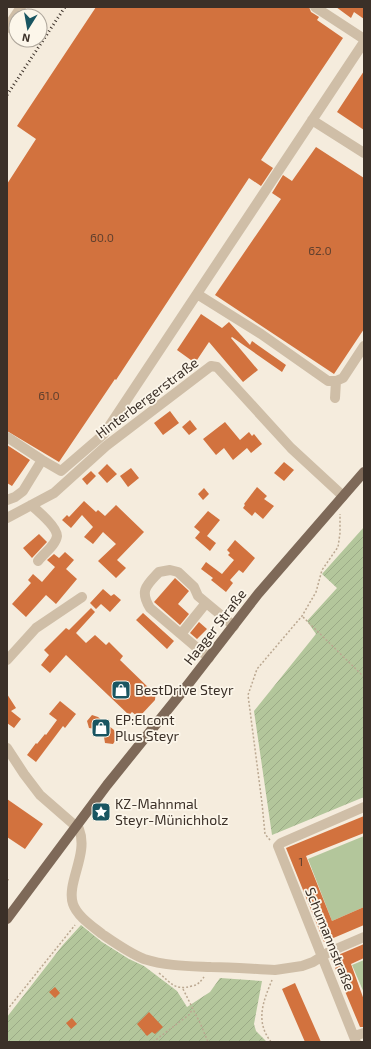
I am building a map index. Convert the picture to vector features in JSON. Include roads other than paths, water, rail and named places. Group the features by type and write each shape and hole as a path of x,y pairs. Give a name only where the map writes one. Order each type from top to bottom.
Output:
{"main road":[{"name":"Haager Straße","path":"7,919 111,780 281,567 364,472"}],"street":[{"path":"7,28 21,7"},
{"path":"7,437 62,471 104,434 364,42 315,7"},
{"path":"312,120 364,153"},
{"path":"197,294 261,334 328,380 336,381 343,378 364,346"},
{"name":"Hinterbergerstraße","path":"7,518 54,493 106,446 211,366 217,367 340,500"},
{"path":"335,398 336,381"},
{"path":"7,500 15,497 23,491 42,460"},
{"path":"32,505 56,530 57,535 55,540 38,560"},
{"path":"209,658 150,608 144,594 145,587 159,572 174,570 193,585 198,596 234,626"},
{"path":"7,660 36,628 82,597"},
{"path":"181,634 206,603"},
{"path":"7,748 40,795 76,825 81,834 82,843 72,891 72,903 81,917 112,940 143,958 178,966 275,970 302,966 322,957 329,952 364,937"},
{"name":"Schumannstraße","path":"358,1037 322,957 278,846 364,807"}],"railway":[{"path":"7,95 65,7"}],"place":[{"name":"BestDrive Steyr","path":"121,690"},
{"name":"EP:Elcont Plus Steyr","path":"101,728"},
{"name":"KZ-Mahnmal Steyr-Münichholz","path":"101,812"}]}
